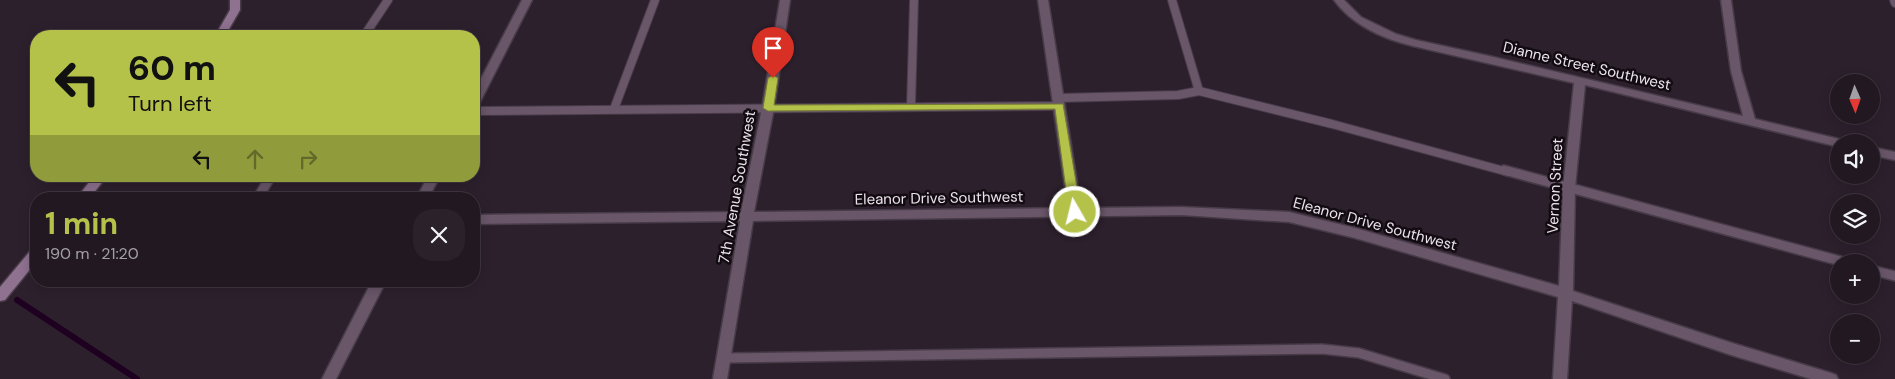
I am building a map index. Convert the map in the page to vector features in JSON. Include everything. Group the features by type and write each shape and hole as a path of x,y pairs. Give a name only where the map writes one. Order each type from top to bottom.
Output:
{"street":[{"path":"223,30 234,10 235,0"},
{"path":"480,90 527,0"},
{"name":"7th Avenue Southwest","path":"720,379 747,216 768,108 785,0"},
{"path":"1043,0 1075,212"},
{"name":"Dianne Street Southwest","path":"1339,0 1357,19 1392,36 1412,43 1580,80 1830,142"},
{"path":"1726,0 1736,71 1750,121"},
{"name":"Vernon Street","path":"1560,379 1568,253 1569,188 1580,80"},
{"path":"1880,153 1895,156"},
{"path":"88,192 97,182"},
{"name":"Eleanor Drive Southwest","path":"480,220 1182,211 1289,217 1355,233 1564,293 1731,349 1831,379"},
{"path":"0,296 30,260"},
{"path":"329,379 376,287"}],"lane":[{"path":"368,30 388,0"},
{"path":"614,110 654,0"},
{"path":"911,106 914,0"},
{"path":"1172,0 1199,92"},
{"path":"480,111 911,106 1059,102 1199,92 1332,124 1830,258"},
{"path":"1880,272 1895,276"},
{"path":"724,358 1322,349 1359,353 1446,379"}],"waterway":[{"path":"17,300 137,379"}],"route":[{"path":"773,78 768,108 1059,106 1075,212"}]}
